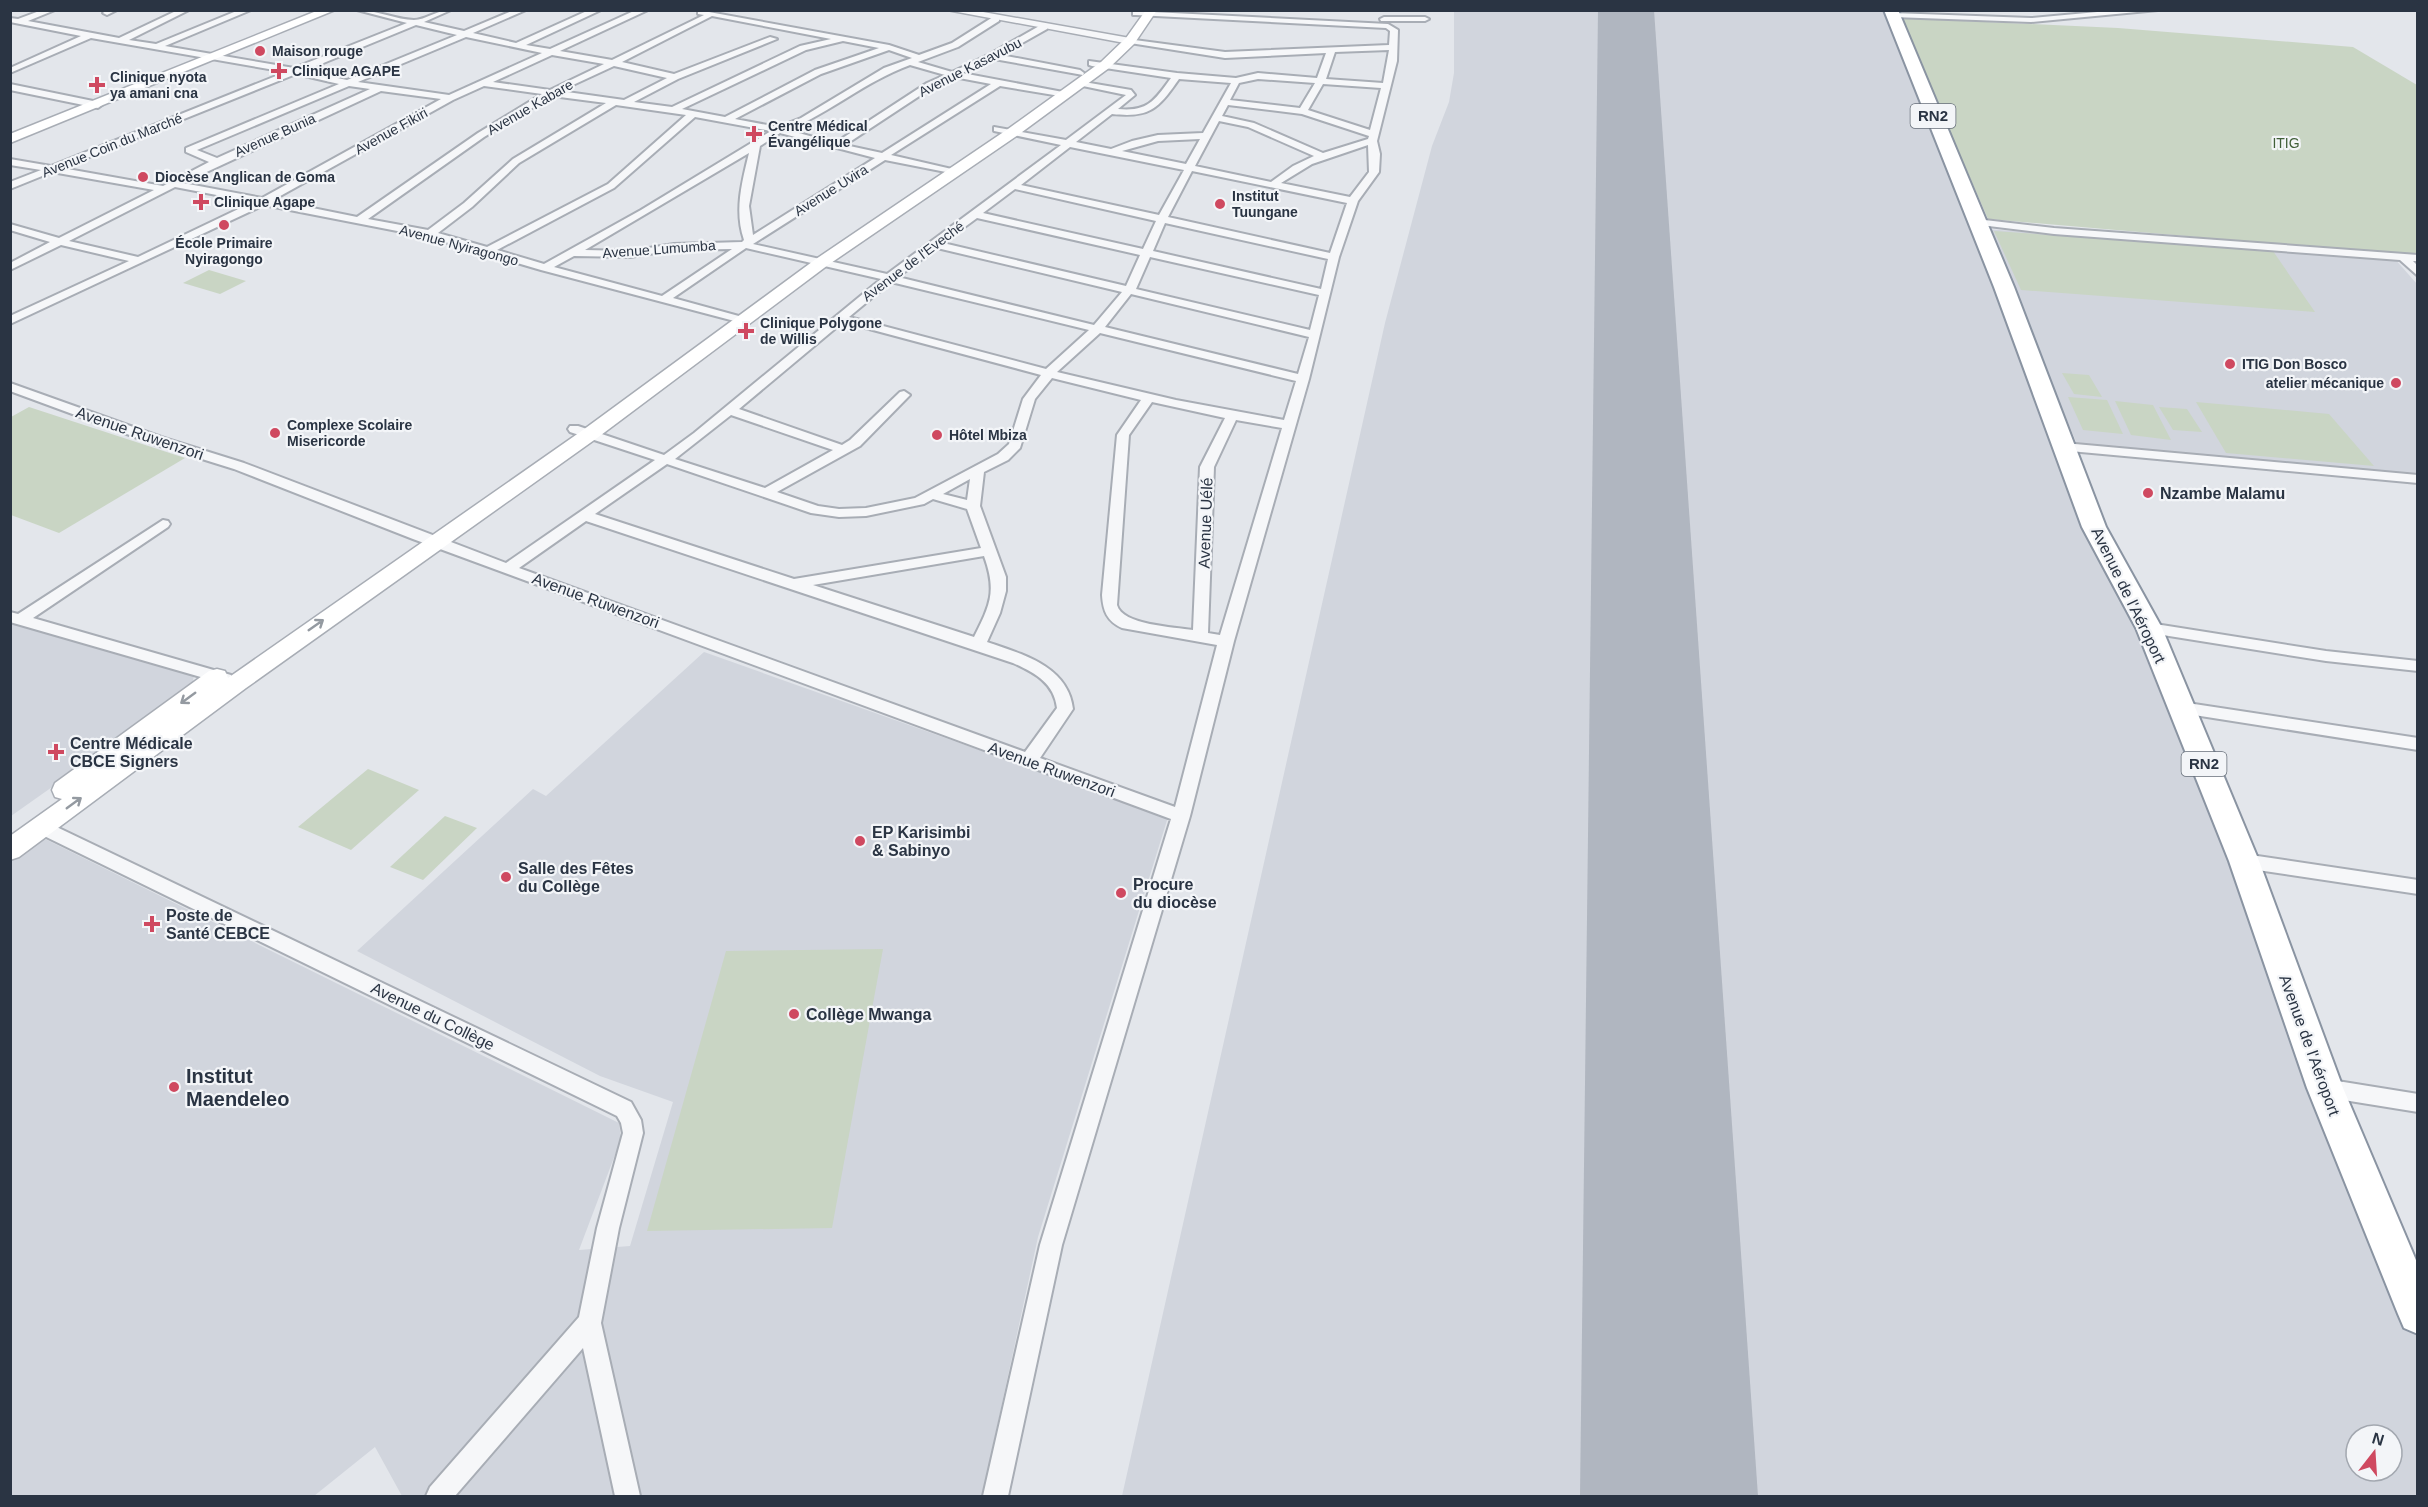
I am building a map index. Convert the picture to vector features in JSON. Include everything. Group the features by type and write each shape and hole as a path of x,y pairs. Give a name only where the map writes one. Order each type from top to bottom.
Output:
{"highway":[{"name":"Avenue de l'Aéroport","path":"1892,13 2004,287 2094,527 2149,628 2244,861 2325,1088 2418,1314"}],"main road":[{"path":"10,139 330,10"},
{"path":"10,830 217,677 278,644 426,538 582,431 815,260 1057,95 1099,64 1124,40 1144,12"},
{"path":"10,850 238,682 278,644"}],"street":[{"path":"13,22 51,10"},
{"path":"119,41 185,10"},
{"path":"159,46 247,10"},
{"path":"361,10 517,46 675,77"},
{"name":"Avenue Coin du Marché","path":"10,186 447,10"},
{"path":"217,162 189,150 522,10"},
{"path":"517,46 597,10"},
{"name":"Avenue Fikiri","path":"10,321 262,202 450,98 645,10"},
{"path":"694,10 889,47 920,59"},
{"path":"952,10 1215,54 1394,47"},
{"path":"1222,19 1226,10"},
{"path":"2100,10 2108,15"},
{"path":"1892,13 2031,20 2154,10"},
{"path":"1144,12 1222,19 1386,18 1425,20"},
{"name":"Avenue Kabare","path":"359,220 482,135 552,92 683,30 711,14"},
{"path":"996,1497 1051,1245 1181,816 1226,641 1303,380 1334,257 1353,201 1374,172 1375,154 1372,137 1387,87 1394,47 1394,30 1386,18"},
{"path":"545,268 779,130 804,120 887,70 965,40 996,19"},
{"path":"13,22 220,56 346,83 450,98"},
{"name":"Avenue Kasavubu","path":"837,146 924,89 951,74 993,56 1044,27"},
{"path":"10,71 92,35"},
{"path":"673,110 803,48 844,38"},
{"path":"430,234 468,205 516,161 621,101 675,77 773,39"},
{"path":"726,120 818,72 889,47"},
{"path":"1304,111 1320,82 1332,49"},
{"path":"1258,76 1268,52"},
{"path":"993,56 1080,78"},
{"path":"910,62 951,74 1057,95"},
{"path":"1099,64 1177,76 1236,81 1258,76 1387,87"},
{"path":"1110,111 1131,114 1149,110 1155,106 1177,76"},
{"name":"Avenue de l'Eveché","path":"509,568 731,411 889,278 1014,186 1131,93 1080,78"},
{"path":"582,431 816,510 839,513 867,512 894,507 932,495 978,471 1003,457 1015,445 1029,399 1050,372 1097,329 1130,289 1162,219 1236,81"},
{"path":"482,83 673,110 779,130 837,146 947,170"},
{"name":"Avenue Uvira","path":"666,298 999,83"},
{"path":"10,87 98,105"},
{"name":"Avenue Bunia","path":"10,267 217,162 381,88"},
{"path":"1225,102 1304,111 1372,137"},
{"path":"488,251 611,186 693,114"},
{"path":"1216,118 1251,125 1320,155"},
{"path":"1005,130 1353,201"},
{"path":"1112,152 1143,140 1176,135 1207,136"},
{"path":"1273,185 1297,166 1320,155 1372,137"},
{"path":"748,243 744,223 755,145"},
{"name":"Avenue Nyiragongo","path":"10,162 262,202 430,234 545,268 666,298 734,318"},
{"path":"1014,186 1334,257"},
{"path":"975,214 1324,293"},
{"path":"1976,222 2054,231 2418,258"},
{"path":"10,227 60,242 139,260"},
{"name":"Avenue Lumumba","path":"572,254 630,254 674,247 748,243 1303,380"},
{"path":"934,244 1315,335"},
{"path":"2403,257 2418,273"},
{"path":"840,318 1149,397 1232,416 1289,425"},
{"name":"Avenue Ruwenzori","path":"10,387 239,466 426,538 1181,816"},
{"path":"766,493 855,443 904,395"},
{"path":"1149,397 1123,435 1108,595 1110,609 1116,620 1127,624 1226,641"},
{"path":"731,411 845,450"},
{"name":"Avenue Uélé","path":"1200,637 1207,467 1232,416"},
{"path":"2064,447 2418,479"},
{"path":"978,471 973,506 999,577 999,591 993,613 978,644"},
{"path":"932,495 973,506"},
{"path":"584,515 978,644 1036,667 1063,692 1065,709 1029,760"},
{"path":"15,618 163,524"},
{"path":"795,583 989,551"},
{"path":"15,618 238,682"},
{"path":"2149,628 2326,656 2418,666"},
{"path":"2181,708 2418,744"},
{"name":"Avenue du Collège","path":"42,827 624,1109 631,1120 633,1132 608,1228 589,1323"},
{"path":"2244,861 2418,887"},
{"path":"2325,1088 2418,1103"},
{"path":"439,1497 589,1323"},
{"path":"589,1323 628,1497"}],"shaded area":[{"path":"1454,11 1883,11 2217,833 2417,1335 2417,1496 1122,1496 1385,323 1432,146 1449,102 1454,73"},
{"name":"ITIG Don Bosco","path":"1985,229 2394,258 2417,284 2417,474 2077,444"},
{"name":"Centre Médicale CBCE Signers","path":"10,622 194,676 191,689 11,816"},
{"path":"704,652 1168,817 1038,1237 982,1496 402,1496 375,1447 314,1496 11,1496 10,856 37,835 619,1123 621,1139 579,1250 630,1246 673,1102 600,1076 357,951 533,789 546,796"}],"green space":[{"name":"ITIG","path":"1900,18 2118,28 2353,47 2417,85 2417,256 1988,219"},
{"path":"1994,231 2273,251 2315,312 2021,290"},
{"path":"209,270 246,281 220,294 183,283"},
{"path":"2062,373 2089,375 2102,397 2074,394"},
{"path":"2068,397 2107,400 2123,434 2083,430"},
{"path":"2115,401 2153,405 2171,440 2131,435"},
{"path":"2196,402 2329,414 2374,466 2226,453"},
{"path":"29,407 185,458 59,533 11,515 11,417"},
{"path":"2159,407 2187,409 2202,432 2173,430"},
{"path":"368,769 419,790 351,850 298,827"},
{"path":"445,816 477,828 423,880 390,867"},
{"path":"883,949 832,1228 647,1231 726,951"}],"runway":[{"path":"1626,10 1669,1496"}],"place":[{"name":"Maison rouge","path":"260,51"},
{"name":"Clinique AGAPE","path":"279,71"},
{"name":"Clinique nyota ya amani cna","path":"97,85"},
{"name":"Centre Médical Évangélique","path":"754,134"},
{"name":"Diocèse Anglican de Goma","path":"143,177"},
{"name":"Clinique Agape","path":"201,202"},
{"name":"Institut Tuungane","path":"1220,204"},
{"name":"École Primaire Nyiragongo","path":"224,225"},
{"name":"Clinique Polygone de Willis","path":"746,331"},
{"name":"ITIG Don Bosco","path":"2230,364"},
{"name":"atelier mécanique","path":"2396,383"},
{"name":"Complexe Scolaire Misericorde","path":"275,433"},
{"name":"Hôtel Mbiza","path":"937,435"},
{"name":"Nzambe Malamu","path":"2148,493"},
{"name":"Centre Médicale CBCE Signers","path":"56,752"},
{"name":"EP Karisimbi & Sabinyo","path":"860,841"},
{"name":"Salle des Fêtes du Collège","path":"506,877"},
{"name":"Procure du diocèse","path":"1121,893"},
{"name":"Poste de Santé CEBCE","path":"152,924"},
{"name":"Collège Mwanga","path":"794,1014"},
{"name":"Institut Maendeleo","path":"174,1087"}]}
